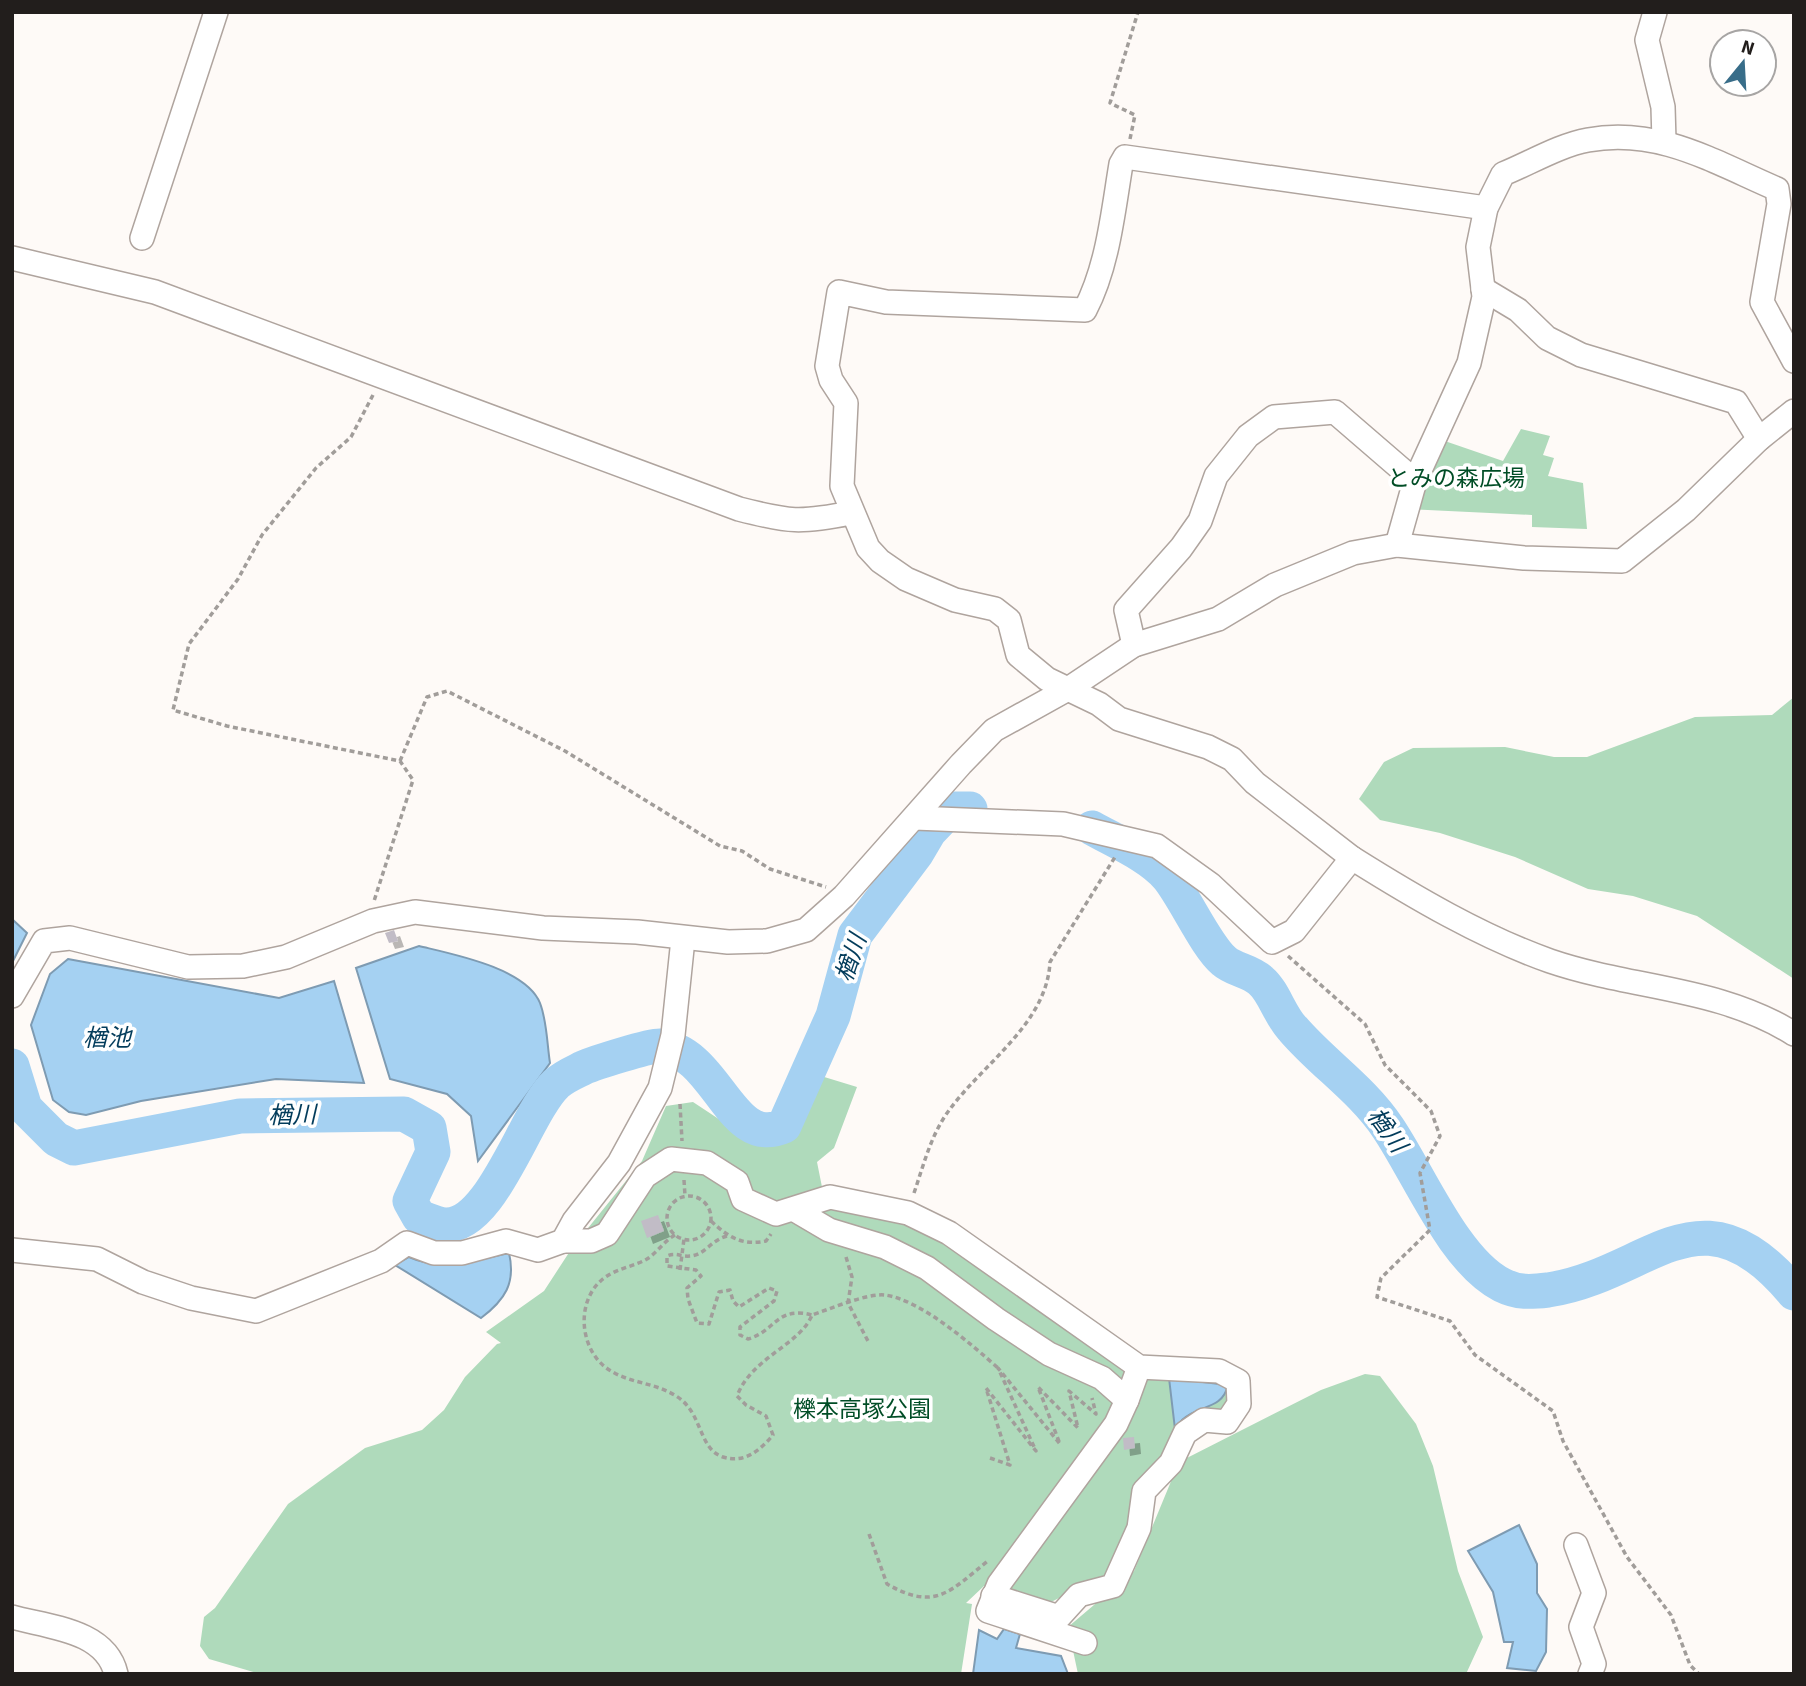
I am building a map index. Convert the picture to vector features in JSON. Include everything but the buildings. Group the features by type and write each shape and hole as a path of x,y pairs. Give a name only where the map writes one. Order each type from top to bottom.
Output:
{"street":[{"path":"142,238 216,12"},
{"path":"1655,12 1647,40 1663,107 1664,141"},
{"path":"1397,545 1415,481 1469,363 1484,297 1478,247 1486,208 1503,174 1586,140 1626,136 1664,141 1777,189 1779,204 1762,302 1794,361"},
{"path":"1486,208 1125,157 1121,164 1107,247 1093,296 1085,310 886,302 839,292 827,366 831,380 846,403 841,474 851,513 868,548 880,561 906,579 956,600 995,609 1009,620 1018,655 1047,679 1099,704 1119,719 1208,747 1232,759 1255,783 1352,858 1489,934 1551,961 1731,1003 1764,1016 1794,1034"},
{"path":"12,258 155,292 740,509 788,521 807,522 851,513"},
{"path":"1483,289 1518,310 1548,338 1581,355 1736,401 1759,439"},
{"path":"12,996 44,941 70,937 187,967 243,966 286,957 373,920 415,912 543,928 637,932 728,942 767,941 806,930 845,896 994,730 1069,689 1134,645 1218,619 1275,585 1353,553 1397,545 1536,559 1622,561 1686,510 1759,439 1794,411"},
{"path":"1134,645 1126,610 1181,548 1200,521 1216,476 1248,436 1274,417 1335,412 1415,481"},
{"path":"915,818 1063,824 1157,846 1210,884 1272,942 1294,931 1352,858"},
{"path":"563,1241 574,1221 619,1163 660,1088 676,1018 683,939"},
{"path":"12,1250 97,1259 144,1282 191,1298 256,1311 381,1261 407,1243 434,1253 463,1254 506,1241 537,1250 563,1241 591,1241 607,1234 645,1176 671,1159 707,1163 737,1182 743,1199 885,1247 927,1268 996,1320 1049,1354 1097,1374 1118,1389 1127,1400"},
{"path":"785,1212 830,1197 908,1213 949,1233 1139,1367 1219,1371 1238,1381 1239,1404 1227,1422 1204,1420 1185,1433 1171,1462 1144,1491 1139,1528 1113,1586 1079,1595 1059,1617 993,1596"},
{"path":"1085,1643 988,1611 993,1596 1053,1507 1116,1424 1139,1367"},
{"path":"1576,1545 1594,1593 1581,1627 1594,1664 1590,1674"},
{"path":"12,1617 83,1634 113,1663 116,1674"}],"path":[{"path":"1125,157 1135,115 1110,103 1138,12"},
{"path":"373,920 374,894 413,780 400,761 241,729 173,710 189,644 238,579 261,535 316,468 351,437 382,377"},
{"path":"400,761 427,697 447,691 565,751 720,846 742,851 770,869 816,882 845,896"},
{"path":"908,1213 933,1135 950,1109 1036,1010 1049,980 1049,962 1115,856 1122,839"},
{"path":"1272,942 1365,1024 1385,1065 1431,1111 1440,1136 1420,1173 1430,1230 1381,1278 1377,1297 1450,1321 1475,1355 1553,1411 1563,1441 1627,1557 1671,1615 1690,1665 1699,1674"},
{"path":"685,1196 704,1202 710,1211 711,1221 706,1232 696,1238 684,1239 675,1235 668,1227 669,1207 685,1196"},
{"path":"711,1221 727,1236 750,1244 766,1241 785,1212"},
{"path":"829,1230 844,1253 852,1277 848,1303 869,1343"},
{"path":"675,1235 649,1259 606,1277 590,1295 582,1325 590,1350 611,1371 678,1396 698,1418 704,1443 722,1457 739,1459 758,1453 773,1435 766,1416 746,1405 737,1396 744,1379 792,1337 807,1328 812,1315"},
{"path":"727,1236 713,1240 705,1251 690,1256 667,1256 667,1266 680,1270 696,1269 701,1276 687,1288 688,1300 697,1322 709,1324 719,1292 730,1290 733,1301 739,1307 769,1288 777,1291 774,1301 740,1327 740,1335 748,1339 759,1336 786,1314 797,1311 812,1315 884,1295 912,1305 967,1341 998,1368 1060,1444 1038,1387 1078,1428 1069,1391 1096,1414 1090,1385 1097,1374"},
{"path":"680,1270 684,1239"},
{"path":"990,1458 1010,1465 986,1388 1036,1451 998,1368"},
{"path":"869,1534 887,1584 906,1595 926,1600 947,1594 989,1559"}],"green space":[{"name":"とみの森広場","path":"1521,429 1550,436 1543,455 1554,458 1548,476 1583,483 1587,529 1532,527 1532,515 1407,509 1439,439 1503,461"},
{"path":"1794,697 1794,979 1697,916 1633,896 1588,889 1515,857 1440,833 1380,820 1359,799 1384,762 1413,748 1505,747 1554,757 1587,757 1695,717 1772,715"},
{"name":"櫟本高塚公園","path":"821,1076 857,1087 834,1148 817,1162 824,1197 909,1219 1115,1355 1229,1383 1231,1405 1184,1421 1131,1518 1114,1571 1049,1603 984,1586 966,1603 972,1604 961,1674 260,1674 209,1659 200,1646 204,1617 215,1608 288,1504 365,1448 422,1430 444,1410 465,1377 501,1343 486,1332 544,1291 572,1248 642,1161 666,1106 693,1102 752,1141 800,1130"},
{"path":"1365,1374 1380,1376 1416,1424 1433,1466 1458,1571 1483,1637 1466,1674 1078,1674 1068,1627 1134,1571 1179,1462 1321,1390"}],"water":[{"path":"12,919 27,933 12,963"},
{"path":"419,946 487,964 520,980 532,991 542,1010 550,1063 478,1161 471,1116 447,1094 390,1079 356,968"},
{"name":"楢池","path":"68,959 279,998 334,981 364,1083 276,1079 141,1101 86,1115 69,1112 53,1100 31,1025 50,974"},
{"path":"509,1253 511,1273 507,1290 481,1318 395,1265 409,1257 434,1264 446,1264"},
{"path":"1169,1378 1228,1385 1221,1399 1188,1415 1175,1429"},
{"path":"1519,1525 1537,1564 1537,1593 1547,1609 1546,1652 1536,1671 1507,1668 1513,1642 1504,1642 1493,1592 1468,1551"},
{"path":"1004,1629 1020,1634 1016,1648 1061,1656 1068,1674 973,1674 979,1630 997,1639"}],"waterway":[{"name":"楢川","path":"12,1066 25,1108 56,1139 74,1148 240,1116 404,1114 429,1128 433,1152 410,1201 419,1217 444,1225 461,1221 477,1209 492,1190 544,1099 556,1084 583,1068 622,1055 660,1046 680,1052 697,1065 736,1113 750,1125 765,1130 784,1126 833,1016 855,935 916,854 929,832 951,809 970,809"},
{"name":"楢川","path":"1092,828 1161,869 1175,886 1217,954 1228,964 1252,975 1266,986 1293,1029 1378,1114 1400,1146 1438,1214 1468,1257 1502,1285 1525,1291 1548,1290 1585,1281 1675,1243 1702,1238 1731,1243 1761,1260 1794,1293"}]}
